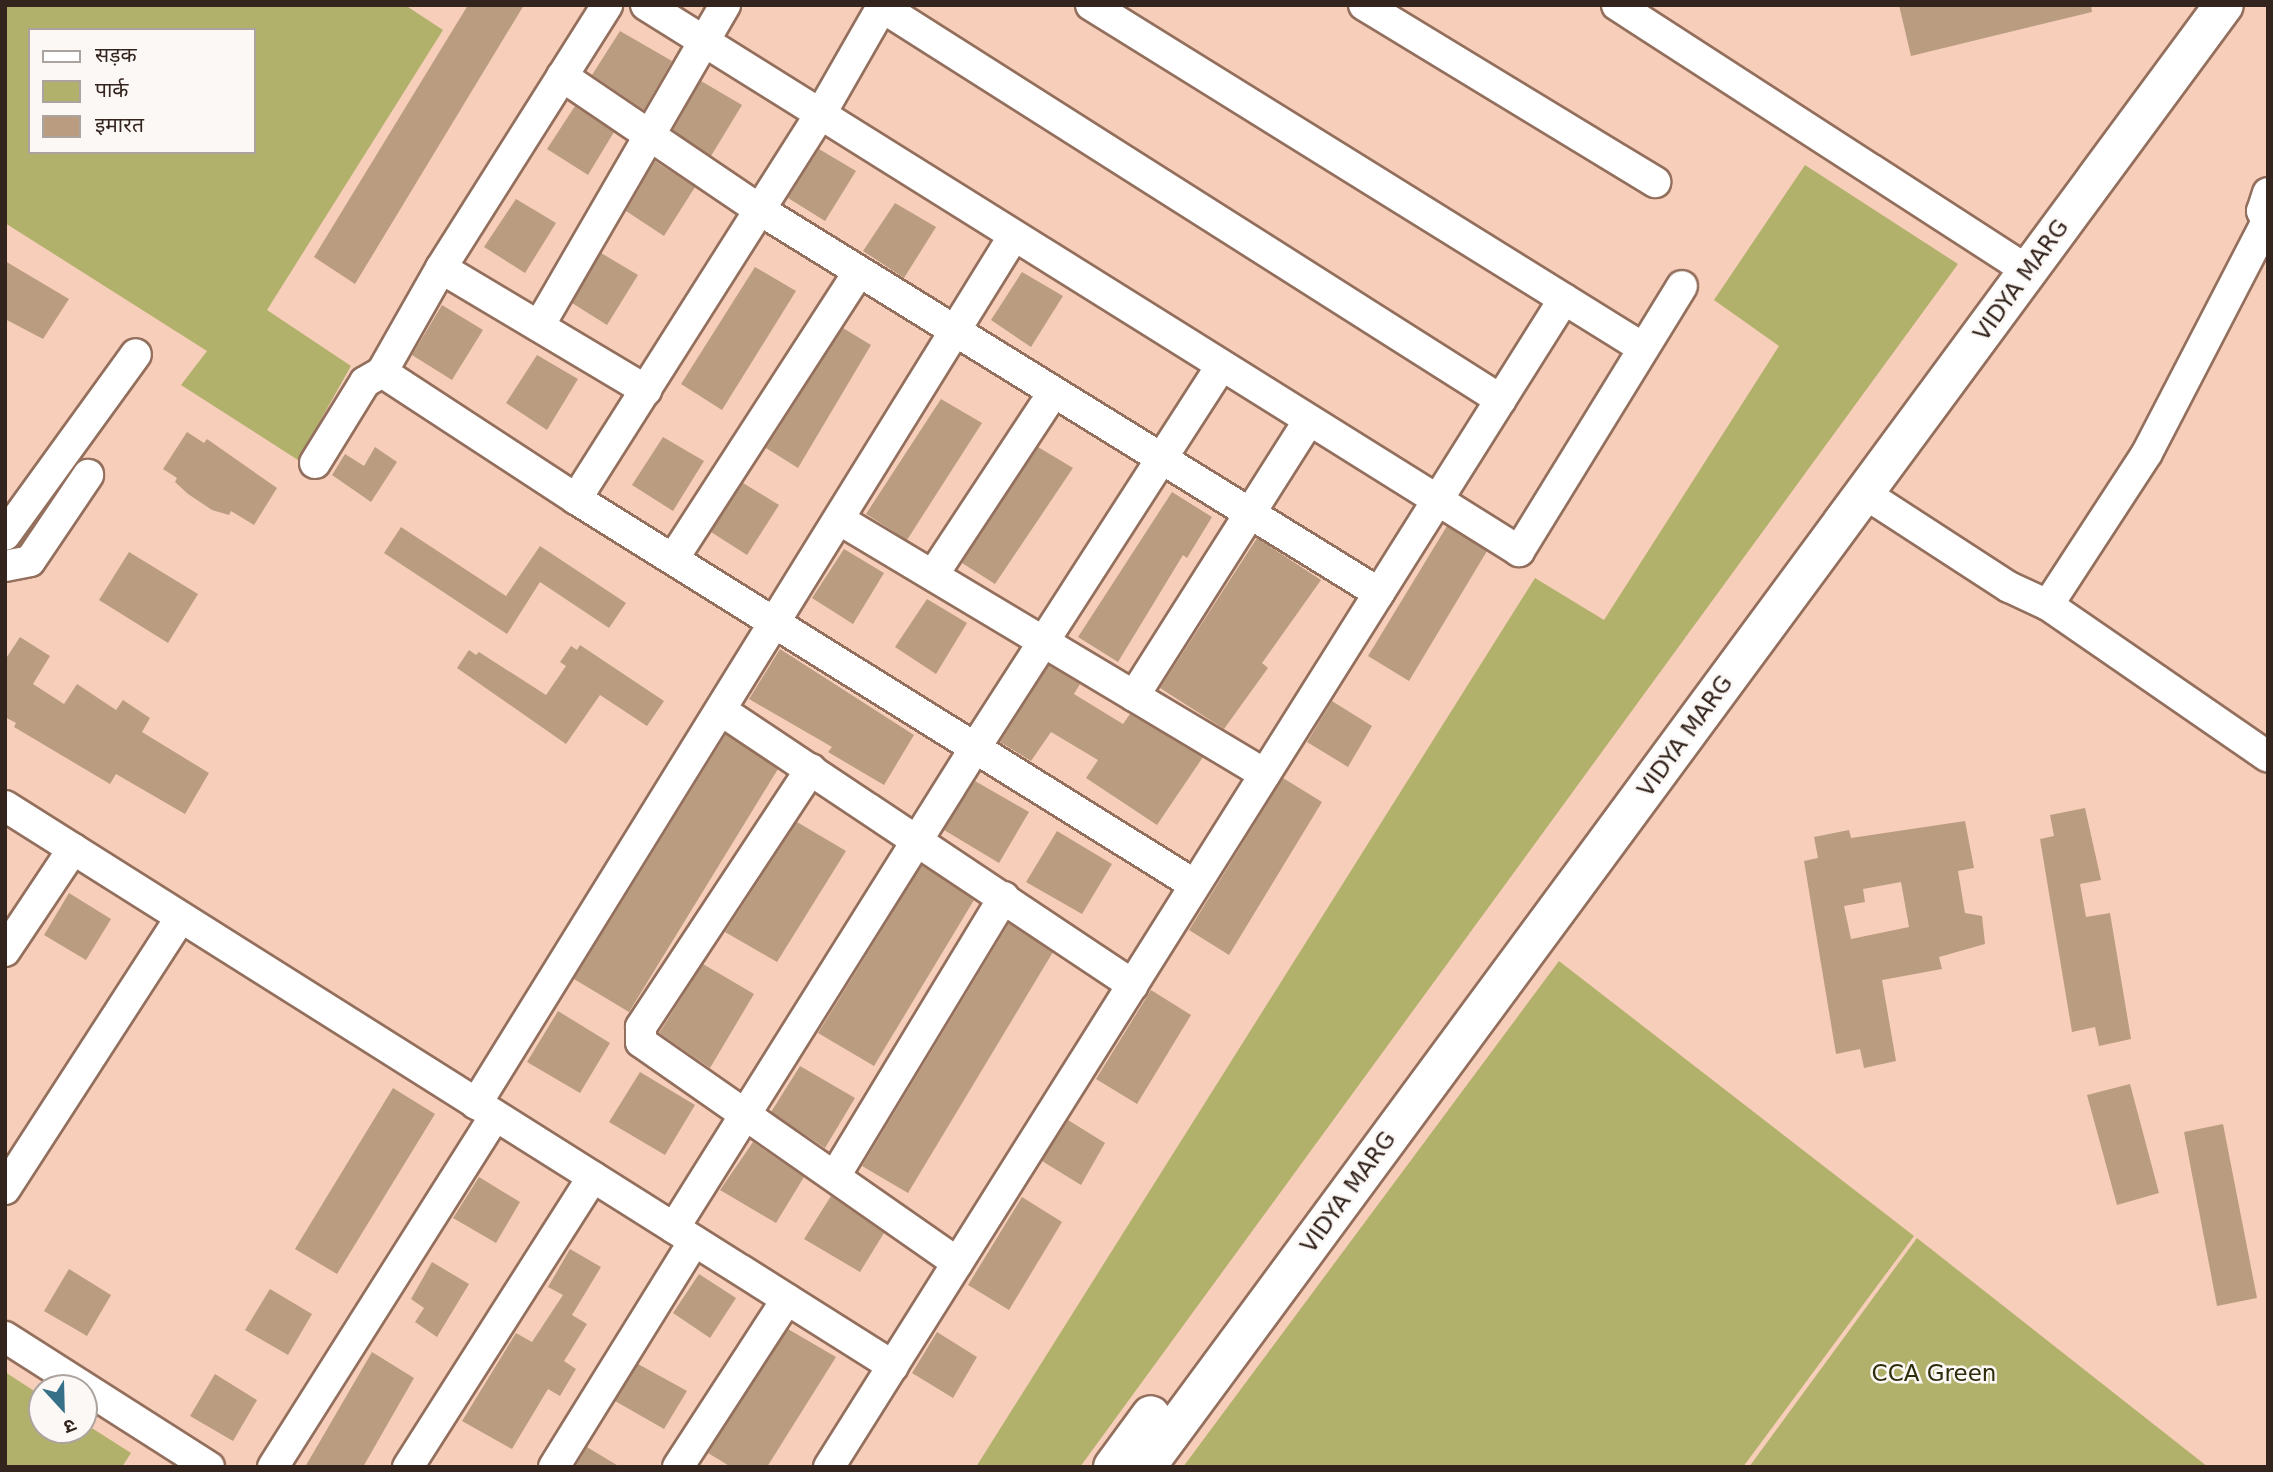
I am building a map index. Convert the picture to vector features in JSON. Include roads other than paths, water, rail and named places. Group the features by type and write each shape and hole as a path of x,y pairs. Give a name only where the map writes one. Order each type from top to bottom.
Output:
{"main road":[{"name":"VIDYA MARG","path":"1146,1467 1864,493 2191,5"},
{"name":"VIDYA MARG","path":"1113,1467 2016,264 2224,5"}],"street":[{"path":"315,463 365,382 382,372 441,268 607,5"},
{"path":"646,5 1436,503 1519,551 1682,286"},
{"path":"538,326 725,5"},
{"path":"1091,5 1643,348"},
{"path":"1364,5 1655,182"},
{"path":"1617,5 2016,264"},
{"path":"576,499 820,115 882,6 1501,400"},
{"path":"562,76 760,210 954,334 1379,593"},
{"path":"2048,604 2147,453 2266,212"},
{"path":"273,1467 722,711 1013,237"},
{"path":"441,268 646,390"},
{"path":"673,559 858,272"},
{"path":"829,1467 1564,299"},
{"path":"10,518 136,354"},
{"path":"554,1467 684,1234 746,1114 975,748 1221,368"},
{"path":"382,372 576,499 1195,885"},
{"path":"933,575 1054,393"},
{"path":"1134,696 1253,515 1308,422"},
{"path":"5,566 30,561 88,475"},
{"path":"1864,493 2008,587 2048,604 2268,757"},
{"path":"840,520 1265,774"},
{"path":"722,711 918,839 1133,985"},
{"path":"811,769 639,1035 641,1042 958,1263"},
{"path":"5,806 893,1366"},
{"path":"5,951 73,849"},
{"path":"835,1176 1004,897"},
{"path":"5,1189 180,918"},
{"path":"408,1467 593,1177"},
{"path":"678,1467 787,1299"},
{"path":"5,1337 209,1467"}],"park label":[{"name":"CCA Green","path":"1934,1373"}]}
